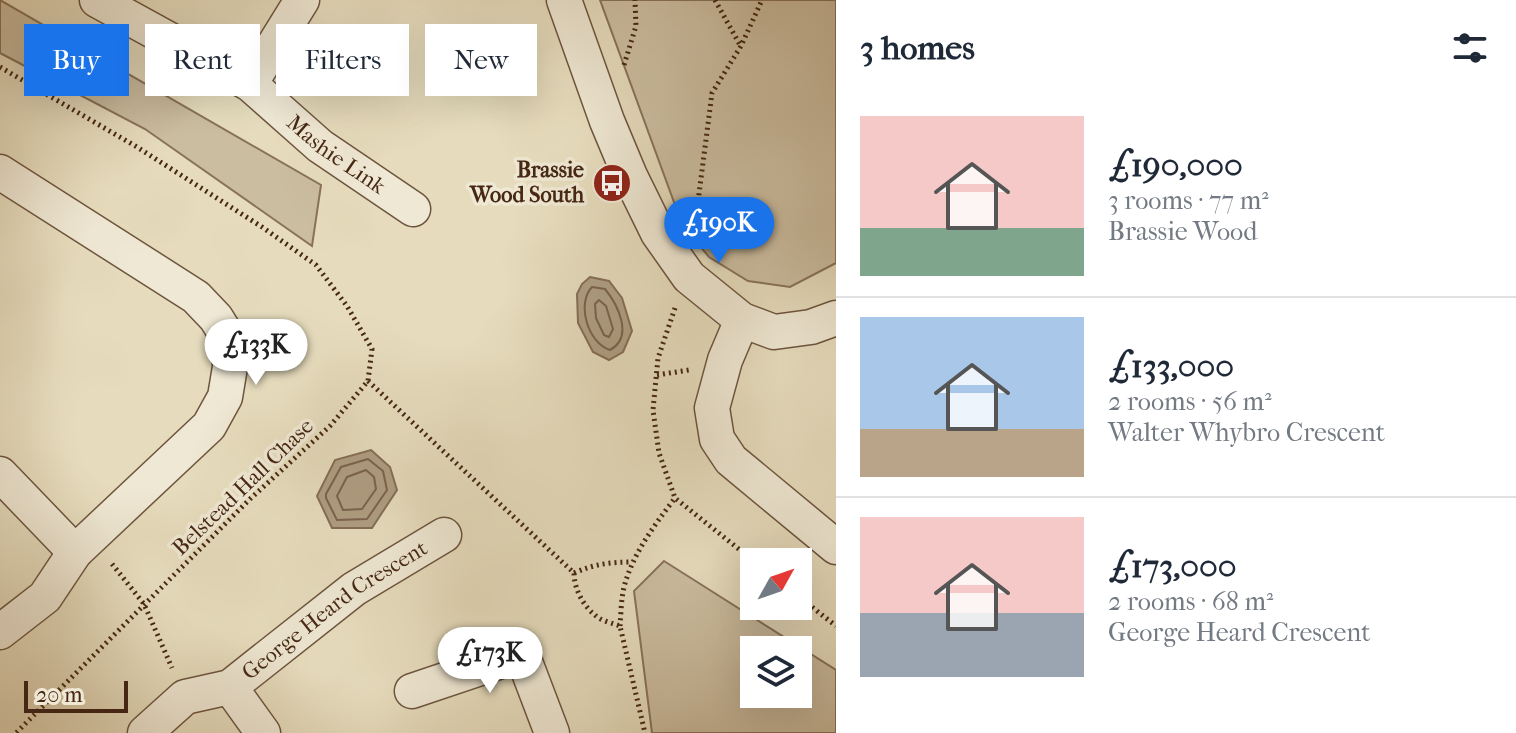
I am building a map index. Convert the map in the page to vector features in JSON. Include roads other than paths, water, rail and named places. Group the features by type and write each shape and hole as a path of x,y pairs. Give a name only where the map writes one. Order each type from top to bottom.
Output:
{"street":[{"name":"Mashie Link","path":"97,0 145,26"},
{"path":"260,68 302,0"},
{"path":"564,0 630,176 658,233 689,277 742,320 774,332 811,327 836,318"},
{"name":"Mashie Link","path":"260,93 320,146 413,209"},
{"path":"0,172 196,297 216,318 229,339 230,367 225,397 209,426 83,545 45,597 0,632"},
{"path":"742,320 725,360 712,408 717,439 731,460 836,547"},
{"path":"0,474 83,545"},
{"name":"George Heard Crescent","path":"145,733 185,697 230,687 354,589 444,535"},
{"path":"412,691 522,654 552,733"},
{"path":"230,687 263,733"}],"water":[{"path":"590,277 609,281 622,298 632,331 623,352 609,360 593,352 578,323 577,294"},
{"path":"371,450 390,467 397,490 372,528 332,528 317,496 335,460"}],"place":[{"name":"Brassie Wood South","path":"612,183"}]}
